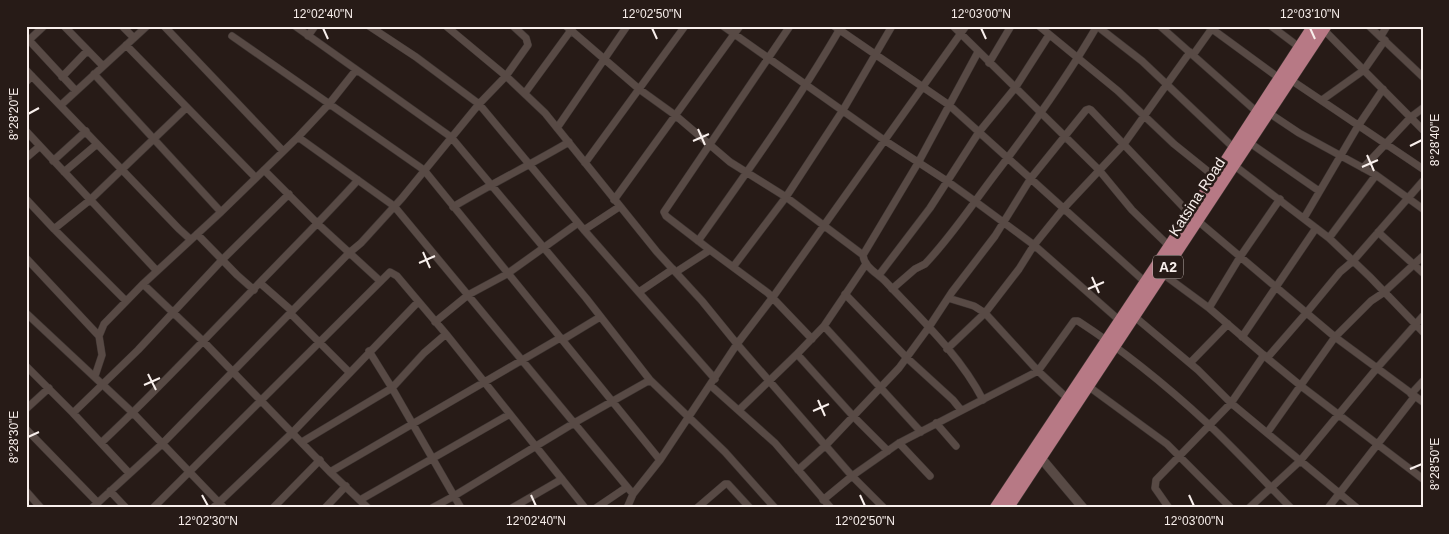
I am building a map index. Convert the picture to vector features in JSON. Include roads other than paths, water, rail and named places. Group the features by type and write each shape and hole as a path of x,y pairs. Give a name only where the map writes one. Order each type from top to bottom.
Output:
{"highway":[{"name":"Katsina Road","path":"1008,508 1088,386 1111,343 1119,320 1144,281 1169,246 1235,166 1250,143 1279,78 1311,27"},
{"name":"Katsina Road","path":"995,508 1067,398 1111,343 1135,317 1164,274 1215,177 1234,148 1291,80 1325,28"}],"street":[{"path":"44,26 27,38 76,91"},
{"path":"64,26 103,66"},
{"path":"122,26 134,38"},
{"path":"61,105 148,26"},
{"path":"164,26 283,151"},
{"path":"295,26 451,137 650,380 725,452 775,508"},
{"path":"308,36 315,26"},
{"path":"369,26 416,57 478,104 639,292 713,382 739,410 775,443 831,508"},
{"path":"446,26 525,93 557,128 657,252 675,270 852,476 884,508"},
{"path":"26,429 95,505 162,444 361,243 394,206 478,104 506,76 528,45 526,38 513,26"},
{"path":"557,128 627,26"},
{"path":"585,164 685,26"},
{"path":"723,26 1003,222 1034,246 1119,320"},
{"path":"614,200 740,26"},
{"path":"790,26 664,212 666,216 698,241 773,297 812,339"},
{"path":"733,267 786,196 843,110 892,26"},
{"path":"953,26 1099,170 1132,210 1169,246"},
{"path":"627,508 633,494 660,460 688,415 713,382 737,344 773,297 966,26"},
{"path":"989,63 1011,26"},
{"path":"1039,26 1145,116 1174,144 1215,177"},
{"path":"892,289 915,269 925,264 976,202 1041,114 1097,26 1142,61 1234,148"},
{"path":"1160,26 1263,112 1376,175 1423,208"},
{"path":"1271,26 1299,47"},
{"path":"1369,26 1423,77"},
{"path":"1322,100 1364,70 1383,38 1387,26"},
{"path":"698,241 807,85 838,27 875,56 949,105 1144,281"},
{"path":"947,349 985,313 1063,209 1124,144 1166,85 1192,54 1211,27 1279,78"},
{"path":"525,93 570,28 639,89 710,143 730,162 786,196 863,255 866,264 879,275 947,349 969,376 983,400"},
{"path":"1325,28 1423,130"},
{"path":"879,275 930,208 979,132 1015,88 1049,35"},
{"path":"232,36 424,170 660,460"},
{"path":"126,45 256,178"},
{"path":"62,77 87,51"},
{"path":"863,255 918,163 978,52"},
{"path":"26,70 178,229 190,239"},
{"path":"95,376 102,355 99,336 104,324 142,284 221,212 298,137 329,104 356,70"},
{"path":"94,74 221,212"},
{"path":"26,82 32,76"},
{"path":"1291,80 1423,169"},
{"path":"1304,218 1358,126 1383,88"},
{"path":"54,229 90,200 186,108"},
{"path":"1363,168 1411,117 1423,108"},
{"path":"798,470 826,445 907,358 948,298 987,247 1031,178 1086,110 1089,109 1194,218 1336,337 1423,402"},
{"path":"26,131 157,271"},
{"path":"53,161 86,131"},
{"path":"298,137 394,206 633,494"},
{"path":"453,207 490,185 531,165 568,142"},
{"path":"1250,143 1319,191"},
{"path":"64,172 97,144"},
{"path":"26,158 40,146"},
{"path":"1235,166 1329,238 1423,332"},
{"path":"264,170 318,224 379,280"},
{"path":"1329,238 1376,175"},
{"path":"101,443 204,342 358,180"},
{"path":"1169,508 1155,488 1156,480 1231,403 1265,357 1423,181"},
{"path":"73,413 138,350 222,260 289,194"},
{"path":"26,199 126,301"},
{"path":"1209,308 1240,257 1280,200"},
{"path":"584,230 620,207"},
{"path":"435,322 468,295 507,274 578,223"},
{"path":"1242,337 1316,228"},
{"path":"1378,232 1423,273"},
{"path":"197,234 254,290"},
{"path":"639,292 710,250"},
{"path":"1267,433 1336,337 1372,301 1423,256"},
{"path":"26,258 99,336"},
{"path":"739,410 824,326 866,264"},
{"path":"154,508 388,272 392,272 446,334 585,508"},
{"path":"1164,274 1209,308 1300,386 1423,479"},
{"path":"260,283 350,372"},
{"path":"142,284 204,342 330,472 368,508"},
{"path":"845,294 961,410"},
{"path":"948,298 974,306 985,313 1038,372 1067,398"},
{"path":"26,313 133,413 219,506 418,302"},
{"path":"1249,508 1300,461 1376,368 1423,316"},
{"path":"330,472 600,317"},
{"path":"1135,317 1190,364 1231,403 1357,508"},
{"path":"823,500 852,476 900,443 1038,372 1074,321 1078,321 1111,343 1180,399 1209,425 1291,508"},
{"path":"1190,364 1228,324"},
{"path":"824,326 921,432"},
{"path":"302,442 392,388 424,353 446,334"},
{"path":"369,352 392,388 461,508"},
{"path":"797,354 853,416 888,451"},
{"path":"26,366 129,473"},
{"path":"432,508 650,380"},
{"path":"1328,508 1378,444 1423,381"},
{"path":"1088,386 1179,455 1231,508"},
{"path":"26,409 49,388"},
{"path":"360,500 510,414"},
{"path":"936,423 956,446"},
{"path":"900,443 930,476"},
{"path":"1041,458 1083,508"},
{"path":"273,508 320,460"},
{"path":"512,508 562,479"},
{"path":"698,508 725,484 728,484 750,508"},
{"path":"325,508 346,486"},
{"path":"596,508 627,487"},
{"path":"110,491 126,508"},
{"path":"26,492 41,508"}]}
